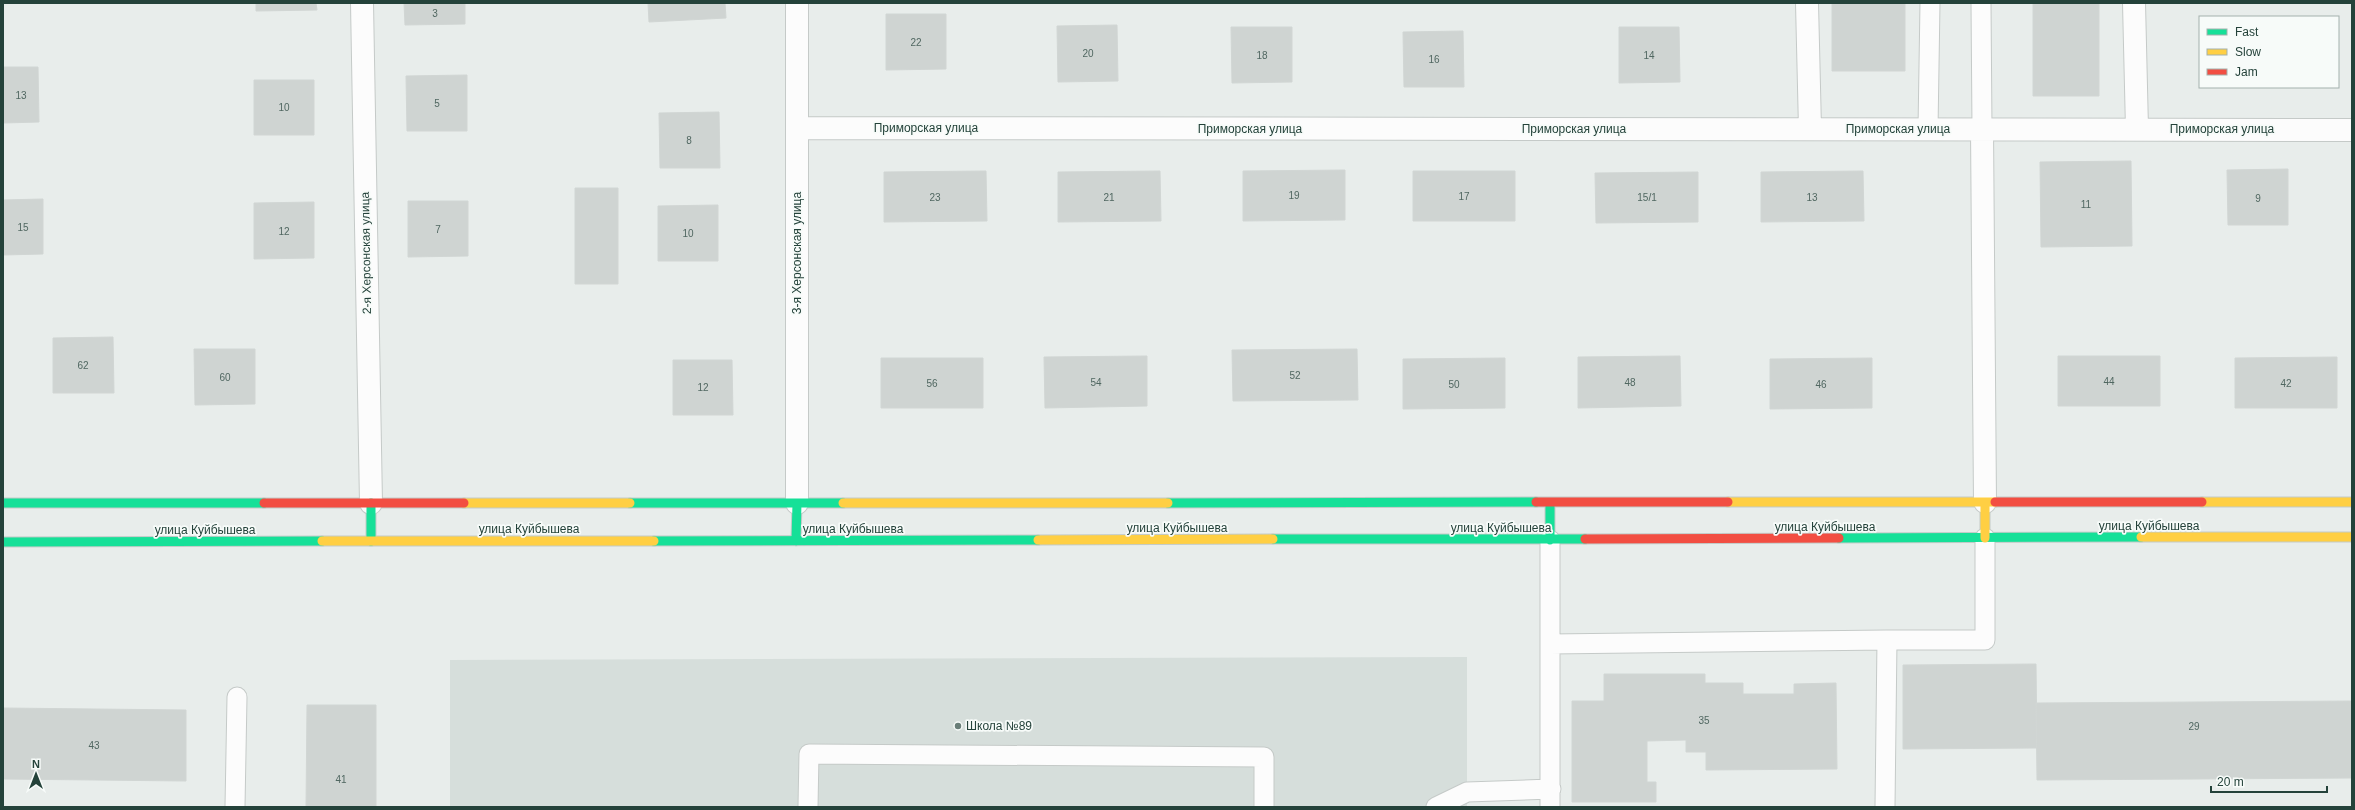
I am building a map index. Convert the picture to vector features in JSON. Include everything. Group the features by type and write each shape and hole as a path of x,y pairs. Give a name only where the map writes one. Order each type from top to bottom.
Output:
{"main road":[{"path":"1985,502 1985,538"},
{"name":"улица Куйбышева","path":"3,503 2352,502"},
{"path":"371,503 371,542"},
{"path":"796,541 797,503"},
{"path":"1550,503 1550,540"},
{"name":"улица Куйбышева","path":"3,542 1550,540 2352,537"}],"street":[{"name":"2-я Херсонская улица","path":"362,3 371,503"},
{"name":"3-я Херсонская улица","path":"797,503 798,3"},
{"path":"1807,3 1810,129"},
{"path":"2134,3 2137,129"},
{"name":"Приморская улица","path":"797,128 2352,130"},
{"path":"1982,129 1985,502"}],"lane":[{"path":"1928,129 1930,3"},
{"path":"1981,3 1982,129"},
{"path":"1550,644 1985,640 1985,538"},
{"path":"1436,807 1467,792 1550,798 1550,540"},
{"path":"1885,807 1887,640"},
{"path":"235,807 237,697"},
{"path":"808,807 809,754 1264,757 1264,807"}],"shaded area":[{"name":"Школа №89","path":"1467,657 1467,807 450,807 450,660"}],"building":[{"path":"256,3 316,3 317,10 256,11"},
{"path":"404,3 465,3 465,24 405,25"},
{"path":"648,3 725,3 726,18 649,22"},
{"path":"1832,3 1905,3 1905,71 1832,71"},
{"path":"2033,3 2099,3 2099,96 2033,96"},
{"path":"886,14 946,14 946,69 886,70"},
{"path":"1117,25 1118,81 1058,82 1057,26"},
{"path":"1231,27 1292,27 1292,82 1232,83"},
{"path":"1619,27 1679,27 1680,82 1619,83"},
{"path":"1463,31 1464,87 1404,87 1403,32"},
{"path":"3,67 38,67 39,122 3,123"},
{"path":"467,75 467,131 407,131 406,76"},
{"path":"254,80 314,80 314,135 254,135"},
{"path":"719,112 720,168 660,168 659,113"},
{"path":"2131,161 2132,246 2041,247 2040,162"},
{"path":"2288,169 2288,225 2228,225 2227,170"},
{"path":"1345,170 1345,220 1243,221 1243,171"},
{"path":"986,171 987,221 884,222 884,172"},
{"path":"1160,171 1161,221 1058,222 1058,172"},
{"path":"1413,171 1515,171 1515,221 1413,221"},
{"path":"1863,171 1864,221 1761,222 1761,172"},
{"path":"1698,172 1698,222 1596,223 1595,173"},
{"path":"575,188 618,188 618,284 575,284"},
{"path":"43,199 43,254 3,255 3,200"},
{"path":"408,201 468,201 468,256 408,257"},
{"path":"314,202 314,258 254,259 254,203"},
{"path":"718,205 718,261 658,261 658,206"},
{"path":"113,337 114,393 53,393 53,338"},
{"path":"194,349 255,349 255,404 195,405"},
{"path":"1357,349 1358,400 1233,401 1232,350"},
{"path":"1147,356 1147,406 1045,408 1044,357"},
{"path":"1680,356 1681,406 1578,408 1578,357"},
{"path":"2058,356 2160,356 2160,406 2058,406"},
{"path":"2337,357 2337,408 2235,408 2235,358"},
{"path":"881,358 983,358 983,408 881,408"},
{"path":"1505,358 1505,408 1403,409 1403,359"},
{"path":"1872,358 1872,408 1770,409 1770,359"},
{"path":"673,360 732,360 733,415 673,415"},
{"path":"2036,664 2037,748 1903,749 1903,665"},
{"path":"1604,674 1705,674 1705,683 1743,683 1743,694 1794,694 1794,684 1836,683 1837,769 1706,770 1706,752 1686,752 1686,740 1647,741 1647,782 1656,782 1656,802 1572,802 1572,701 1604,701"},
{"path":"2352,701 2352,778 2037,780 2036,703"},
{"path":"307,705 376,705 376,807 306,807"},
{"path":"3,708 186,710 186,781 3,779"}],"traffic: fast":[{"path":"1168,503 1536,502"},
{"path":"3,503 264,503"},
{"path":"371,503 371,541"},
{"path":"630,503 843,503"},
{"path":"796,541 797,503"},
{"path":"1550,503 1550,540"},
{"path":"1839,538 2141,537"},
{"path":"1273,539 1585,539"},
{"path":"654,541 1038,540"},
{"path":"3,542 322,541"}],"traffic: slow":[{"path":"1728,502 1995,502"},
{"path":"1985,502 1985,538"},
{"path":"2202,502 2352,502"},
{"path":"464,503 630,503"},
{"path":"843,503 1168,503"},
{"path":"2141,537 2352,537"},
{"path":"1038,540 1273,539"},
{"path":"322,541 654,541"}],"traffic: jam":[{"path":"1536,502 1728,502"},
{"path":"1995,502 2202,502"},
{"path":"264,503 464,503"},
{"path":"1585,539 1839,538"}],"place":[{"name":"Школа №89","path":"958,726"}]}
